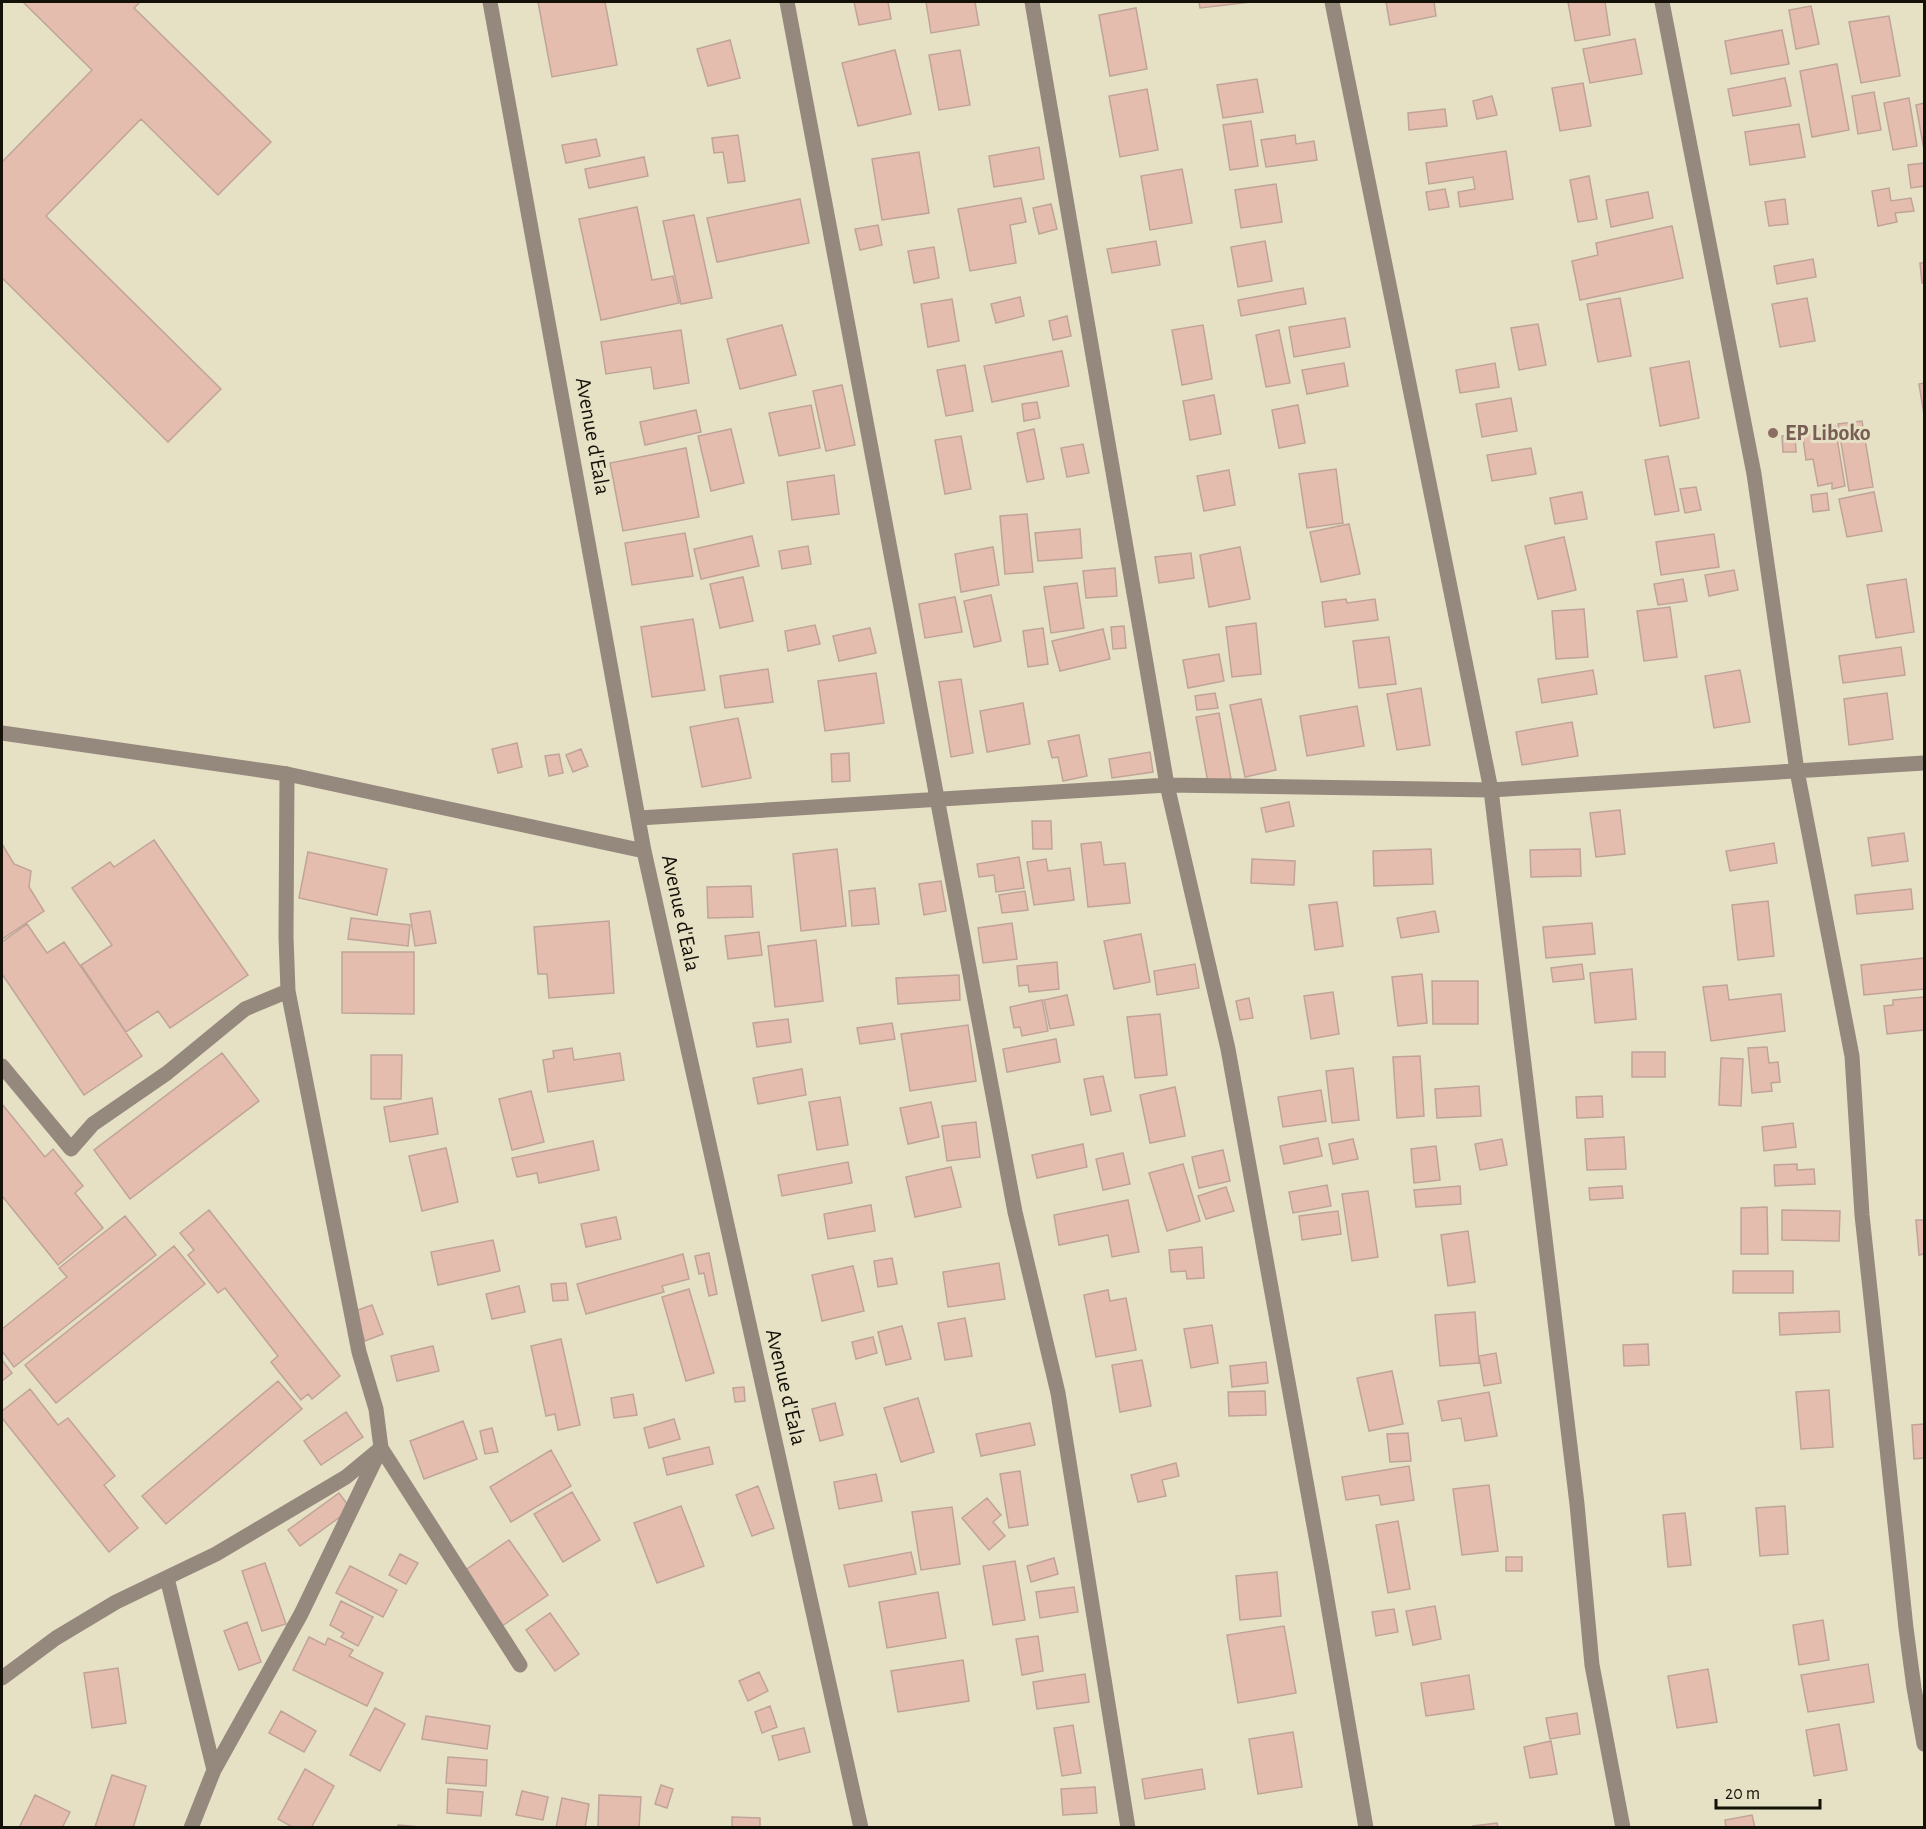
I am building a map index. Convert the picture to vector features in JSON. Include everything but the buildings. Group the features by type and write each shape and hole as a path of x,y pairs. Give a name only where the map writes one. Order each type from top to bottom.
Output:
{"street":[{"name":"Avenue d'Eala","path":"490,2 644,851 857,1823"},
{"path":"787,2 1016,1212 1058,1393 1128,1827"},
{"path":"1032,2 1167,784 1228,1049 1366,1827"},
{"path":"1332,2 1491,789 1577,1504 1592,1665 1623,1827"},
{"path":"1662,2 1754,474 1797,771 1852,1056 1862,1215 1876,1349 1906,1628 1924,1744"},
{"path":"2,733 287,774 644,851"},
{"path":"639,818 1167,784 1491,789 1924,763"},
{"path":"287,774 288,991 359,1352 376,1409 381,1448 520,1665"},
{"path":"2,1066 71,1149 93,1124 167,1073 245,1009 288,991"},
{"path":"2,1678 56,1638 116,1602 216,1554 346,1477 381,1448"},
{"path":"191,1827 214,1770 302,1614 381,1448"},
{"path":"167,1578 214,1770"}],"place":[{"name":"EP Liboko","path":"1773,433"}]}
